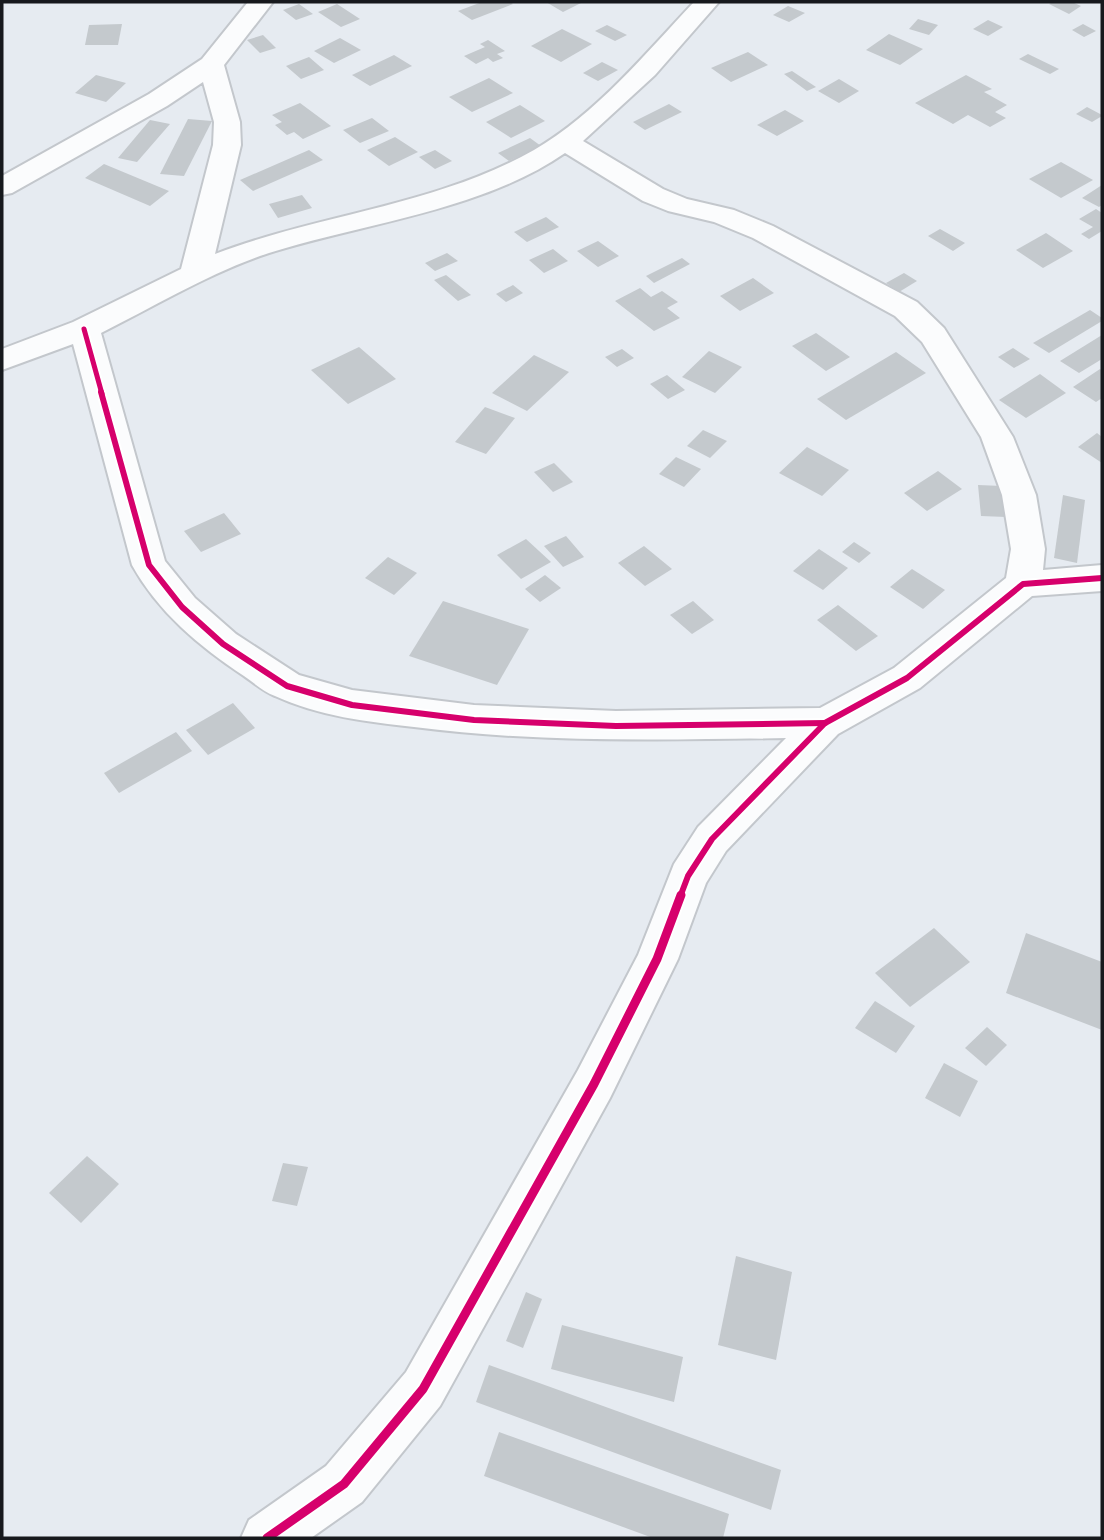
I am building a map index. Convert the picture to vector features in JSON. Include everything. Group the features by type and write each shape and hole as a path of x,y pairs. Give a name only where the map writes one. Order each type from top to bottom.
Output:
{"street":[{"path":"2,187 158,100 211,65 261,2"},
{"path":"2,360 84,329 195,274 260,247 413,208 488,181 543,156 585,127 646,69 707,2"},
{"path":"195,274 227,145 227,122 211,65"},
{"path":"565,141 653,195 678,205 724,216 763,232 906,309 933,335 997,437 1019,495 1028,549 1023,584"},
{"path":"84,329 149,565 182,607 223,645 287,686 352,705 474,720 616,726 825,723"},
{"path":"267,1538 344,1484 423,1389 594,1084 657,959 688,876 712,839 825,723 907,678 1023,584 1102,578"}],"building":[{"path":"482,2 513,4 472,20 458,11"},
{"path":"546,2 583,2 563,12"},
{"path":"1072,2 1081,6 1069,14 1049,4"},
{"path":"299,4 313,14 296,20 283,10"},
{"path":"337,4 360,19 341,27 318,12"},
{"path":"788,6 805,13 789,22 773,15"},
{"path":"918,19 938,25 929,35 909,29"},
{"path":"988,20 1003,27 988,36 973,29"},
{"path":"122,24 118,45 85,45 89,25"},
{"path":"1083,24 1096,31 1084,37 1072,30"},
{"path":"607,25 627,35 615,41 595,31"},
{"path":"562,29 592,44 561,62 531,46"},
{"path":"889,34 923,49 900,65 866,50"},
{"path":"263,35 276,48 260,53 247,40"},
{"path":"340,38 361,50 334,63 314,51"},
{"path":"488,40 505,51 497,54 503,58 493,62 488,58 476,64 464,56 485,47 480,44"},
{"path":"748,52 768,65 731,82 711,68"},
{"path":"1028,54 1059,69 1050,74 1019,59"},
{"path":"394,55 412,66 370,86 352,75"},
{"path":"309,57 324,70 301,79 286,66"},
{"path":"602,62 618,70 598,81 583,73"},
{"path":"792,71 816,87 807,91 784,74"},
{"path":"96,75 126,83 106,102 75,93"},
{"path":"966,75 992,89 984,92 1007,105 995,112 1006,118 990,127 968,115 953,124 915,103"},
{"path":"489,78 513,93 472,112 449,97"},
{"path":"839,79 859,91 839,103 818,91"},
{"path":"300,103 331,126 303,139 294,132 287,135 275,125 282,122 272,115"},
{"path":"669,104 682,112 645,130 633,122"},
{"path":"520,105 545,121 511,138 486,122"},
{"path":"1087,107 1102,116 1092,122 1076,114"},
{"path":"785,110 804,121 777,136 757,125"},
{"path":"372,118 389,131 360,143 343,130"},
{"path":"188,119 212,121 184,176 160,174"},
{"path":"150,120 170,124 137,162 118,158"},
{"path":"395,137 418,152 389,166 367,150"},
{"path":"530,138 541,146 509,161 498,153"},
{"path":"309,150 323,160 253,191 240,180"},
{"path":"435,150 452,161 435,169 419,157"},
{"path":"1061,162 1093,180 1061,198 1029,179"},
{"path":"104,164 169,191 150,206 85,178"},
{"path":"1102,185 1102,205 1099,207 1082,198"},
{"path":"302,195 312,208 278,218 269,204"},
{"path":"1096,209 1102,213 1102,231 1089,239 1081,234 1093,227 1079,219"},
{"path":"546,217 559,227 527,242 514,232"},
{"path":"940,229 965,243 953,251 928,236"},
{"path":"1046,233 1073,251 1043,268 1016,250"},
{"path":"598,241 619,256 598,267 577,251"},
{"path":"553,249 568,261 544,273 529,260"},
{"path":"447,253 458,261 435,271 425,263"},
{"path":"682,258 690,264 654,283 646,276"},
{"path":"904,273 917,281 899,292 886,283"},
{"path":"446,275 471,295 458,301 434,280"},
{"path":"753,278 774,293 740,311 720,296"},
{"path":"513,285 523,293 506,302 496,294"},
{"path":"640,288 651,297 662,291 678,302 667,308 680,318 654,331 615,301"},
{"path":"1090,310 1102,318 1102,321 1049,353 1033,343"},
{"path":"816,333 850,357 826,371 792,346"},
{"path":"1102,335 1102,359 1079,373 1060,361"},
{"path":"359,347 396,379 348,404 311,370"},
{"path":"1013,348 1030,359 1014,368 998,357"},
{"path":"622,349 634,358 617,367 605,357"},
{"path":"709,351 742,367 715,393 682,377"},
{"path":"896,352 926,373 846,420 817,399"},
{"path":"534,355 569,372 527,411 492,393"},
{"path":"1100,369 1102,398 1096,402 1073,387"},
{"path":"1040,374 1066,393 1026,418 999,400"},
{"path":"667,375 685,390 668,399 650,384"},
{"path":"485,407 515,418 486,454 455,442"},
{"path":"703,430 727,441 710,458 687,446"},
{"path":"1097,433 1102,437 1102,463 1078,447"},
{"path":"807,447 849,470 822,496 779,473"},
{"path":"676,457 701,469 684,487 659,474"},
{"path":"554,463 573,482 553,492 534,472"},
{"path":"938,471 962,489 927,511 904,493"},
{"path":"978,485 1002,486 1006,517 981,516"},
{"path":"1063,495 1085,500 1077,563 1054,558"},
{"path":"224,513 241,534 201,552 184,531"},
{"path":"566,536 584,557 563,567 544,546"},
{"path":"526,539 551,562 521,579 497,555"},
{"path":"854,542 871,553 859,563 842,552"},
{"path":"644,546 672,569 645,586 618,563"},
{"path":"819,549 848,568 823,590 793,571"},
{"path":"388,557 417,573 394,595 365,578"},
{"path":"912,569 945,590 923,609 890,587"},
{"path":"545,575 561,588 540,602 525,589"},
{"path":"443,601 529,629 497,685 409,656"},
{"path":"693,601 714,620 692,634 670,615"},
{"path":"838,605 878,636 856,651 817,620"},
{"path":"233,703 255,728 208,755 186,730"},
{"path":"176,732 192,751 119,793 104,773"},
{"path":"934,928 970,962 910,1007 875,973"},
{"path":"1026,933 1102,962 1102,1030 1006,993"},
{"path":"875,1001 915,1026 896,1053 855,1028"},
{"path":"987,1027 1007,1045 986,1066 965,1048"},
{"path":"944,1063 978,1081 960,1117 925,1098"},
{"path":"87,1156 119,1184 81,1223 49,1193"},
{"path":"283,1163 308,1167 297,1206 272,1201"},
{"path":"736,1256 792,1272 776,1360 718,1345"},
{"path":"526,1292 542,1299 523,1348 506,1341"},
{"path":"562,1325 683,1357 674,1402 551,1369"},
{"path":"489,1365 781,1470 771,1510 476,1402"},
{"path":"499,1432 729,1514 723,1538 653,1538 484,1476"}],"cycle path":[{"path":"84,329 149,565 182,607 223,644 287,686 352,705 474,720 616,726 825,723"},
{"path":"267,1538 344,1484 423,1389 594,1084 657,959 688,876 712,839 825,723 907,678 1023,584 1102,578"}]}
